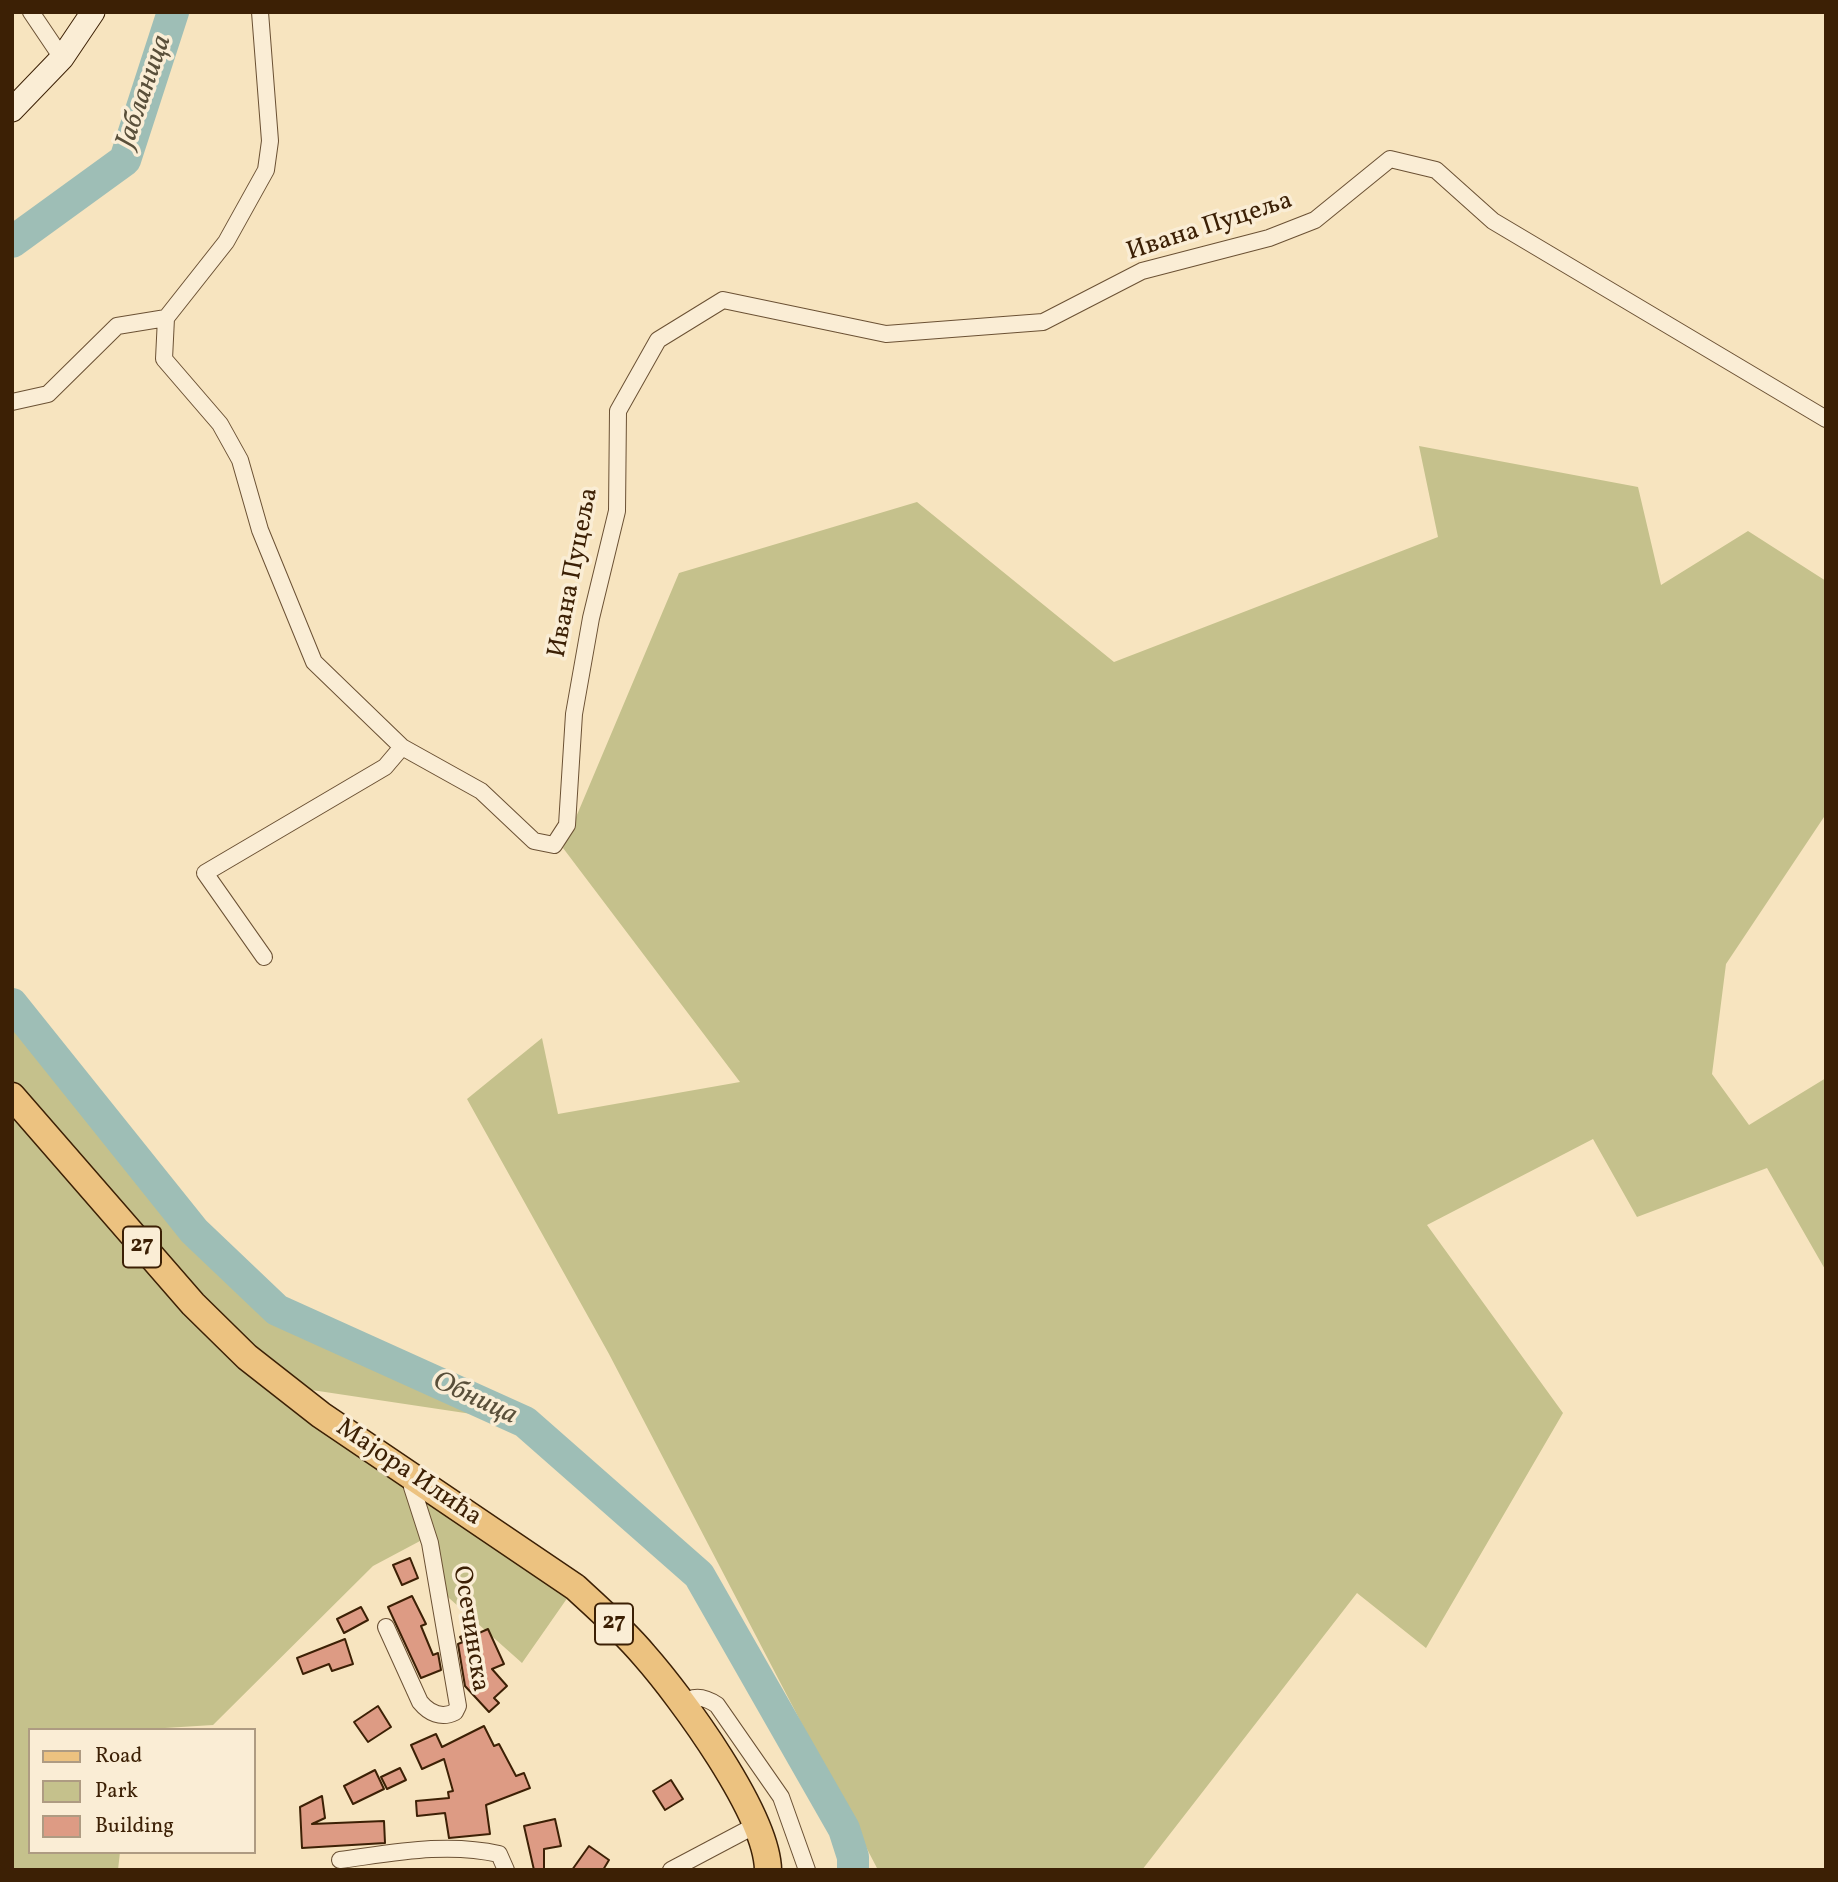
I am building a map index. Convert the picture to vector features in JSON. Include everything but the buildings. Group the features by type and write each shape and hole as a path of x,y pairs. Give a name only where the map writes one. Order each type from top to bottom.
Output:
{"main road":[{"path":"12,110 62,58 93,12"},
{"name":"Мајора Илића","path":"12,1096 93,1193 220,1333 321,1415 575,1587 644,1655 732,1778 758,1824 768,1870"}],"street":[{"path":"31,12 62,58"},
{"path":"12,402 47,394 117,326 166,318 226,242 266,170 270,141 260,12"},
{"name":"Ивана Пуцеља","path":"166,318 164,359 220,424 240,460 260,530 314,662 401,747 481,791 534,841 554,845 567,825 573,715 590,618 617,510 618,411 658,340 723,300 886,334 1044,322 1142,271 1269,238 1315,220 1390,159 1436,170 1493,221 1826,419"},
{"path":"264,957 205,873 385,767 401,747"},
{"name":"Осечинска","path":"386,1627 420,1702 427,1711 438,1715 455,1712 457,1706 430,1543 412,1487 413,1477"},
{"path":"682,1705 687,1699 703,1697 717,1705 781,1797 807,1870"},
{"path":"671,1870 758,1824"},
{"path":"340,1860 436,1847 499,1854 506,1870"}],"green space":[{"path":"1419,446 1638,487 1661,585 1748,531 1826,581 1826,814 1726,964 1712,1074 1749,1125 1826,1078 1826,1271 1767,1168 1637,1217 1593,1139 1427,1225 1563,1413 1426,1648 1357,1593 1142,1870 878,1870 609,1354 467,1099 542,1038 558,1114 740,1082 563,848 679,573 917,502 1114,662 1438,537"},
{"path":"12,1004 194,1231 277,1310 525,1422 285,1386 575,1587 522,1663 440,1590 420,1541 373,1566 213,1725 165,1728 28,1728 28,1854 120,1854 118,1870 12,1870"}],"waterway":[{"name":"Јабланица","path":"12,242 125,160 173,12"},
{"name":"Обница","path":"12,1004 194,1231 277,1310 525,1422 699,1575 844,1829 853,1857 853,1870"}]}
